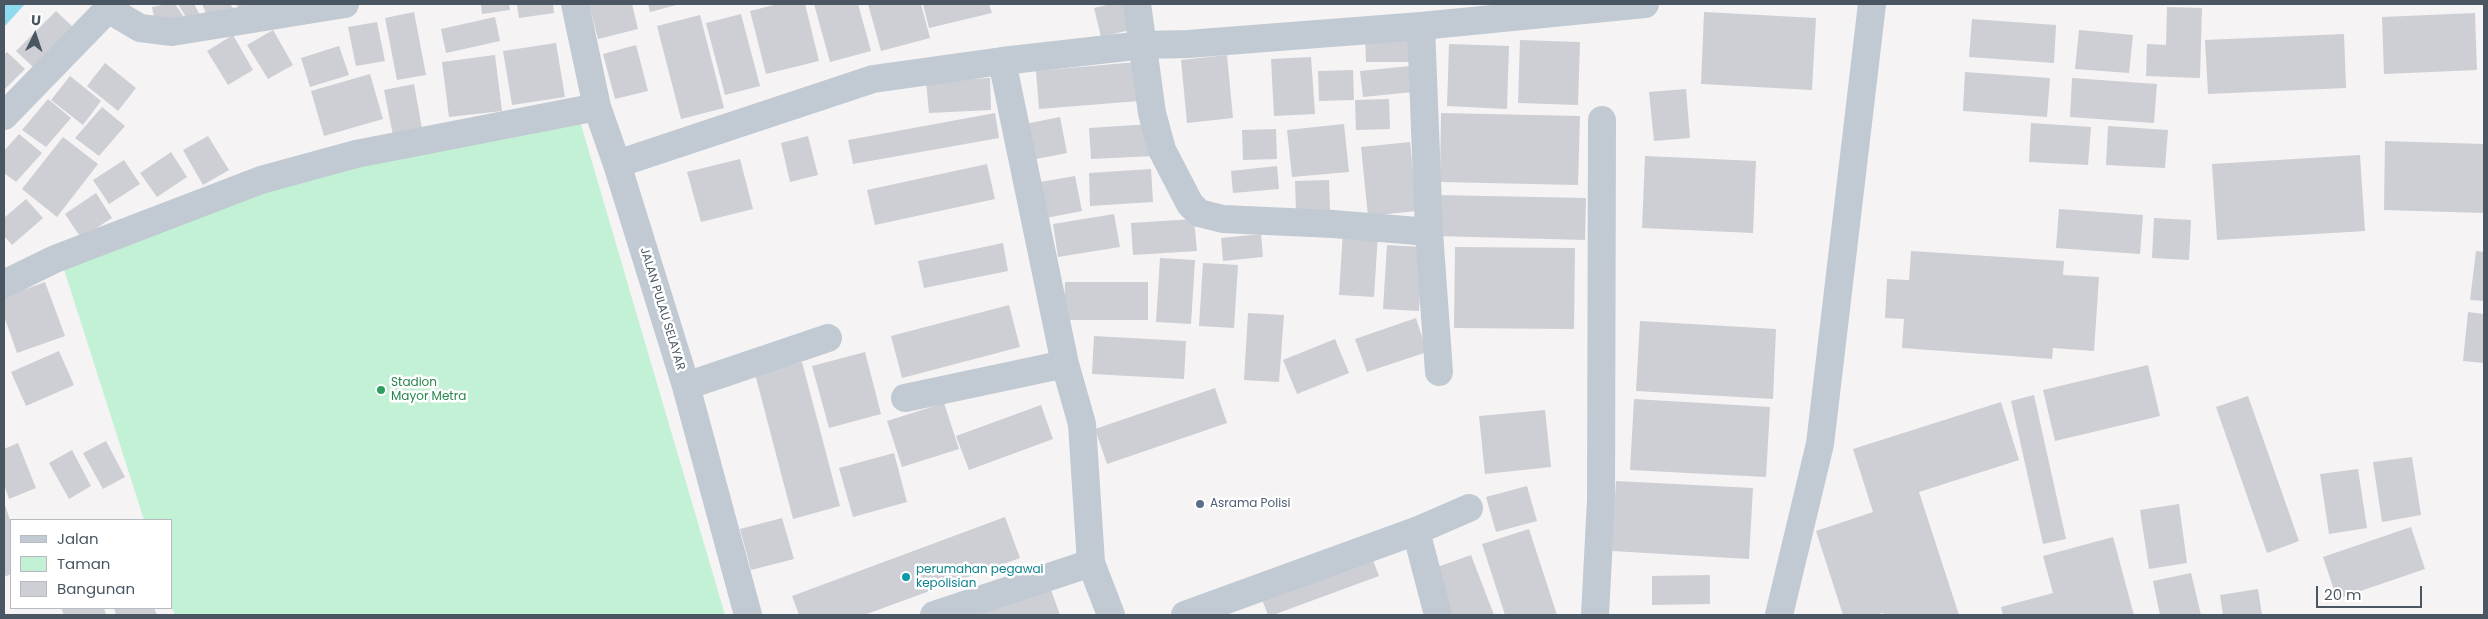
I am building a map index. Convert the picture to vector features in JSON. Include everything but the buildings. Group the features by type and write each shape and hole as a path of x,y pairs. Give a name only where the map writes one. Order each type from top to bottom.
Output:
{"street":[{"path":"4,116 110,6 140,28 172,32 345,4"},
{"name":"JALAN PULAU SELAYAR","path":"575,4 597,107 617,164 686,386 748,615"},
{"path":"1137,4 1152,113 1162,150 1190,204 1199,213 1223,219 1333,224 1429,232"},
{"path":"617,164 873,79 1002,60 1144,45 1188,44 1421,26 1645,4"},
{"path":"1779,615 1820,444 1872,4"},
{"path":"1421,26 1429,232 1439,372"},
{"path":"1002,60 1065,364 1082,424 1091,562 1111,615"},
{"path":"4,284 55,259 261,180 356,154 597,107"},
{"path":"1595,615 1601,500 1602,120"},
{"path":"686,386 828,338"},
{"path":"905,398 1065,364"},
{"path":"1185,615 1416,531 1469,508"},
{"path":"1416,531 1438,615"},
{"path":"934,615 1091,562"}],"green space":[{"name":"Stadion Mayor Metra","path":"577,111 725,615 175,615 172,608 172,519 144,519 61,260 302,176"}],"water":[{"path":"4,4 25,4 4,27"}],"place":[{"name":"Stadion Mayor Metra","path":"381,390"},
{"name":"Asrama Polisi","path":"1200,504"},
{"name":"perumahan pegawai kepolisian","path":"906,577"}]}
